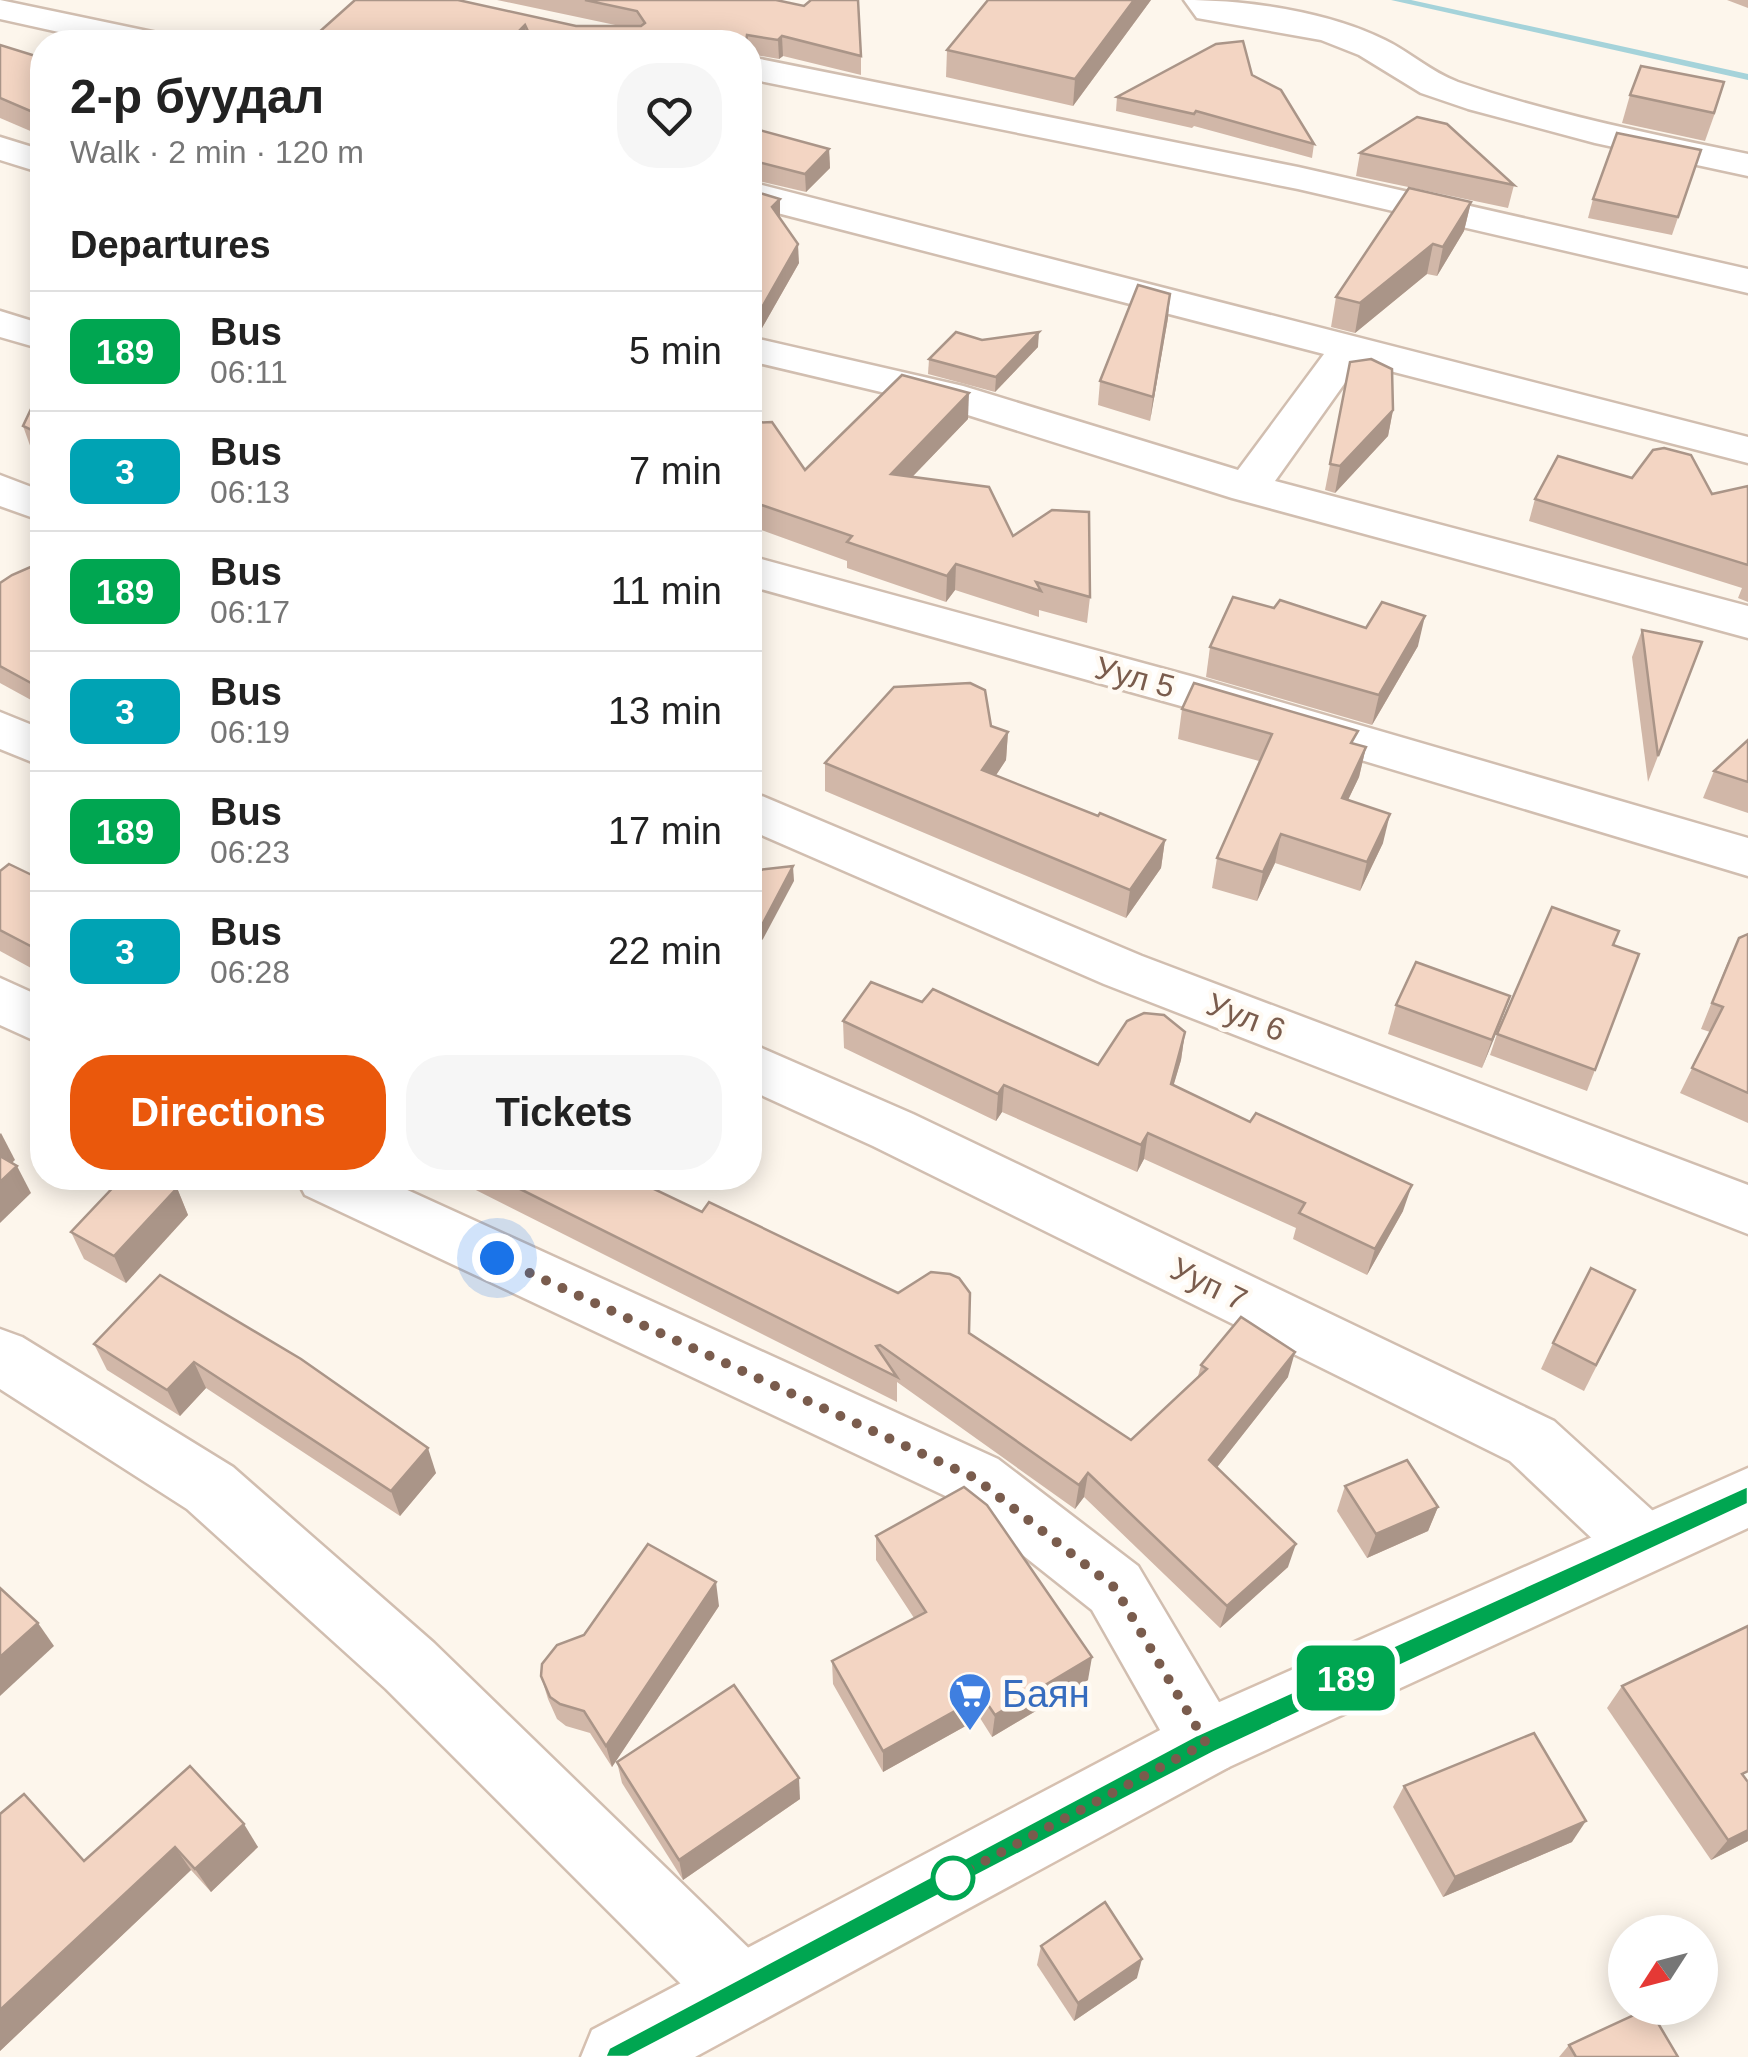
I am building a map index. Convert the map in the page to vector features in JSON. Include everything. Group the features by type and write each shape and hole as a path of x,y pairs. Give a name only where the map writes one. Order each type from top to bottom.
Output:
{"street":[{"path":"1201,0 1208,10 1310,28 1373,47 1410,74 1442,88 1630,140 1748,166"},
{"path":"0,9 95,30"},
{"path":"762,70 1298,178 1748,282"},
{"path":"0,148 30,158"},
{"path":"762,197 1748,450"},
{"path":"0,323 30,333"},
{"path":"1248,488 1350,346"},
{"path":"762,351 948,395 1248,488 1748,622"},
{"path":"0,489 30,502"},
{"name":"Уул 5","path":"762,574 1194,693 1748,856"},
{"path":"0,730 30,743"},
{"name":"Уул 6","path":"762,814 1124,970 1748,1210"},
{"path":"0,999 30,1016"},
{"name":"Ууп 7","path":"762,1071 911,1138 1532,1441 1641,1542"},
{"path":"352,1190 975,1478 1115,1588 1206,1743"},
{"path":"0,1356 210,1488 410,1666 740,1992"},
{"path":"619,2057 1206,1743 1641,1542 1748,1497"}],"building":[{"path":"355,0 458,0 576,26 641,26 645,23 637,11 585,0 776,0 804,6 811,0 858,0 861,56 782,36 778,40 762,37 762,30 527,30 525,25 520,30 321,30"},
{"path":"988,0 1134,0 1075,79 947,50"},
{"path":"1243,41 1252,75 1281,90 1314,144 1196,111 1194,114 1117,97 1216,44"},
{"path":"0,45 30,54 30,111 0,98"},
{"path":"1641,66 1724,82 1714,113 1630,95"},
{"path":"1417,117 1447,124 1514,185 1360,153"},
{"path":"762,131 829,149 805,174 762,163"},
{"path":"1617,133 1701,150 1678,217 1593,199"},
{"path":"1409,188 1471,202 1443,247 1433,244 1360,303 1336,297"},
{"path":"762,194 780,199 772,207 798,244 762,307"},
{"path":"1138,285 1170,294 1153,397 1100,381"},
{"path":"956,332 982,340 1039,332 996,377 929,359"},
{"path":"1371,359 1392,369 1393,410 1340,466 1330,464 1350,362"},
{"path":"902,375 969,393 891,474 989,487 1013,536 1052,510 1089,512 1090,597 1036,582 1041,591 956,564 947,576 847,542 852,536 762,505 762,422 772,422 805,470"},
{"path":"30,411 30,429 23,426"},
{"path":"1664,448 1691,455 1712,494 1748,486 1748,565 1535,499 1558,456 1632,478 1653,450"},
{"path":"30,567 30,682 0,666 0,583"},
{"path":"1233,597 1274,608 1280,600 1366,628 1382,602 1425,616 1379,695 1210,647"},
{"path":"1642,630 1702,642 1658,756"},
{"path":"970,683 985,690 991,726 1008,732 982,770 1165,840 1130,890 825,763 894,687"},
{"path":"1194,683 1358,731 1351,743 1366,747 1342,798 1390,814 1367,862 1281,834 1263,872 1217,858 1272,734 1182,709"},
{"path":"1748,740 1748,782 1714,771"},
{"path":"9,864 30,874 30,946 0,930 0,871"},
{"path":"793,866 762,925 762,870"},
{"path":"1552,907 1619,931 1613,945 1639,954 1595,1070 1497,1034"},
{"path":"1748,934 1748,1093 1692,1068 1723,1007 1712,1003 1739,938"},
{"path":"1416,962 1510,996 1492,1040 1396,1005"},
{"path":"871,982 922,1002 933,989 1098,1065 1127,1021 1144,1013 1164,1015 1185,1032 1171,1084 1250,1122 1256,1113 1412,1185 1375,1249 1299,1213 1305,1203 1148,1133 1141,1145 1004,1085 998,1094 843,1021"},
{"path":"0,1156 17,1166 0,1182"},
{"path":"111,1190 175,1190 114,1256 71,1232"},
{"path":"522,1190 656,1190 702,1212 709,1202 898,1293 931,1272 950,1274 959,1278 970,1293 969,1333 1131,1440 1207,1369 1201,1365 1241,1317 1295,1352 1209,1460 1296,1544 1227,1606 1088,1473 1079,1485 880,1345 876,1346 897,1377"},
{"path":"1591,1268 1635,1290 1596,1365 1553,1343"},
{"path":"160,1275 301,1359 428,1448 391,1491 194,1362 167,1390 94,1344"},
{"path":"1407,1460 1438,1507 1376,1534 1345,1486"},
{"path":"964,1487 987,1505 1092,1657 995,1715 982,1696 883,1751 832,1661 926,1612 876,1536"},
{"path":"648,1544 716,1582 606,1746 584,1711 550,1697 541,1676 542,1664 557,1645 584,1635"},
{"path":"0,1588 38,1623 0,1657"},
{"path":"1748,1626 1748,1771 1742,1774 1748,1782 1748,1830 1728,1840 1622,1686"},
{"path":"734,1685 799,1778 679,1860 617,1762"},
{"path":"1534,1733 1586,1821 1455,1877 1404,1786"},
{"path":"190,1766 244,1824 195,1869 175,1847 0,2010 0,1814 24,1794 84,1861"},
{"path":"1105,1902 1142,1959 1078,2003 1041,1946"},
{"path":"1612,2025 1659,2025 1678,2057 1576,2057 1569,2045"}],"waterway":[{"path":"1396,0 1748,77"}],"bus line":[{"name":"189","path":"619,2057 1206,1743 1641,1542 1748,1497"}],"place":[{"name":"Баян","path":"970,1732"}],"route":[{"path":"497,1258 975,1478 1115,1588 1206,1743 940,1885 953,1878"}]}
